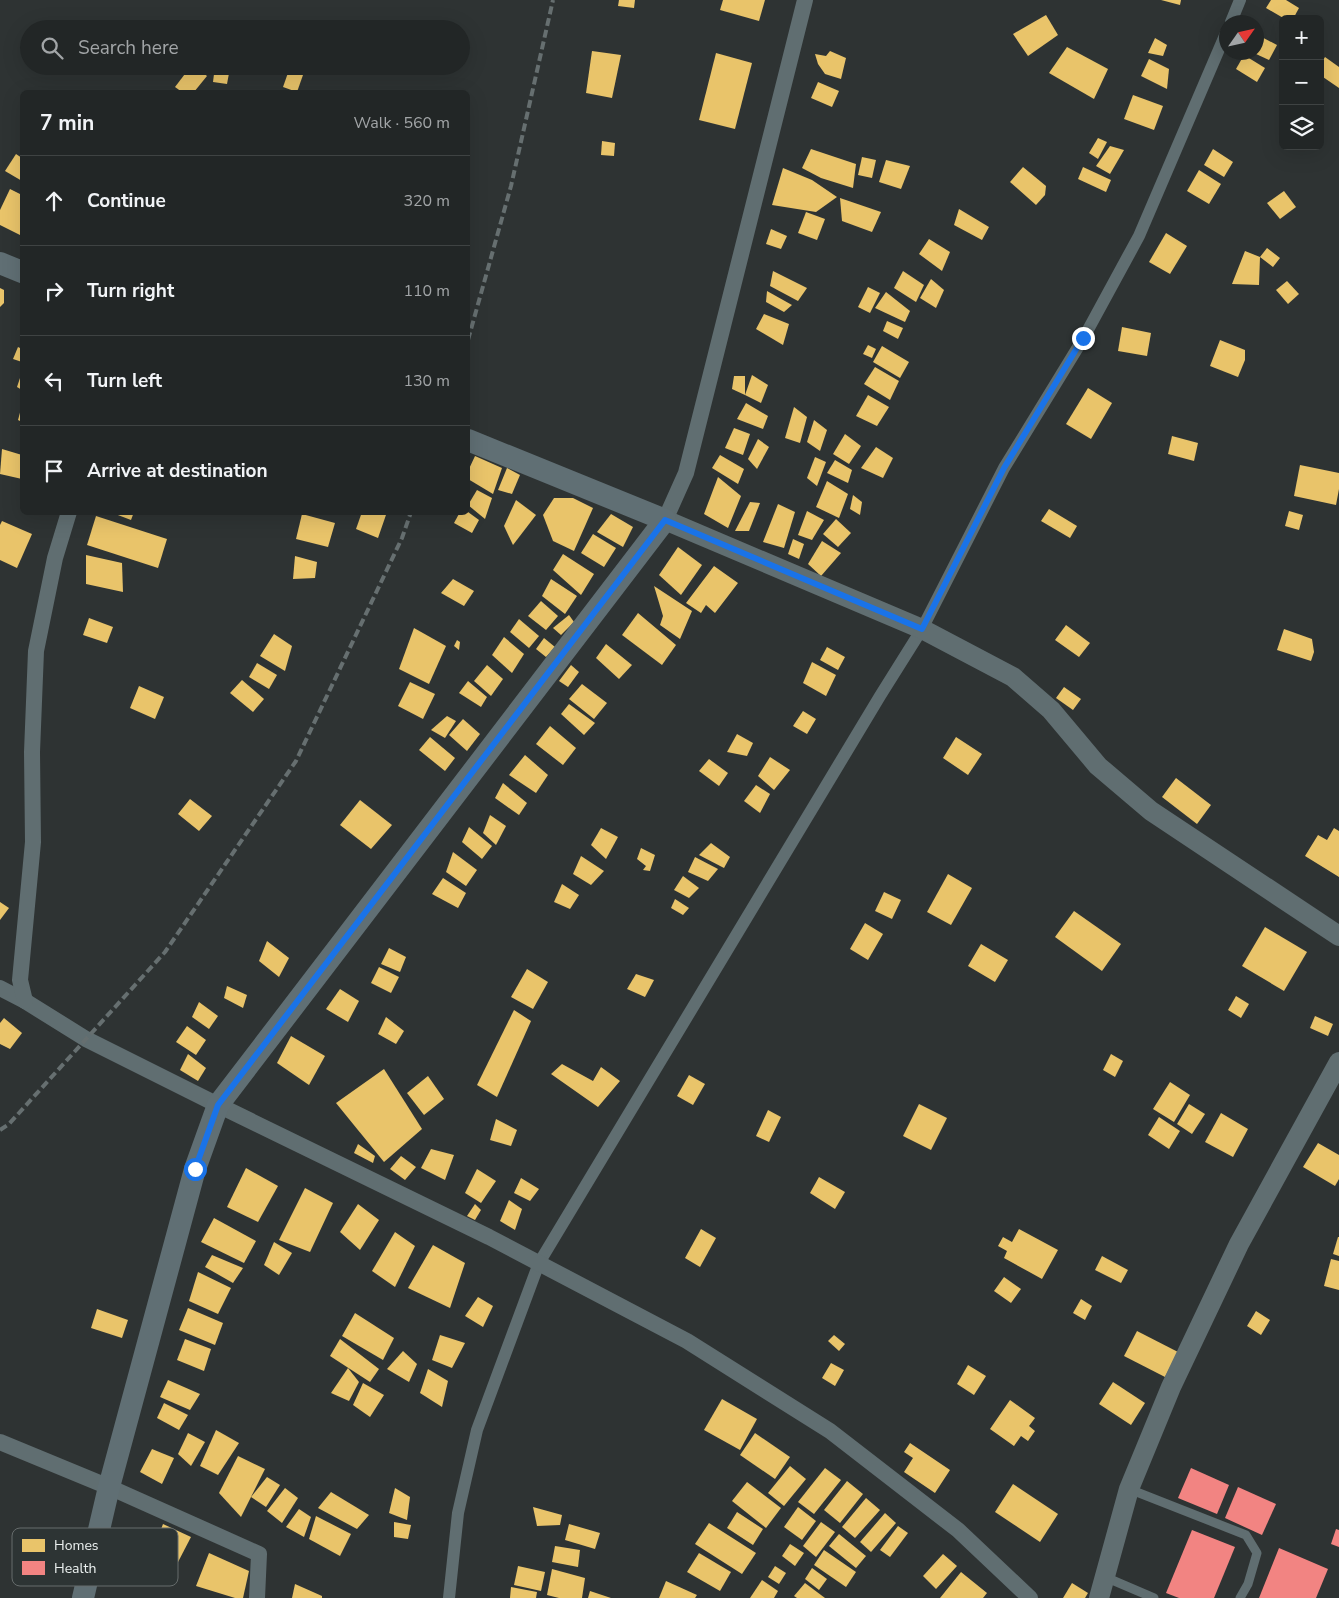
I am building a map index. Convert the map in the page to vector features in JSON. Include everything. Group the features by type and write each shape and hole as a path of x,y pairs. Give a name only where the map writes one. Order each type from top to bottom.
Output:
{"main road":[{"path":"0,263 20,271"},
{"path":"100,1528 195,1169 218,1105 665,520 470,441"}],"street":[{"path":"805,0 686,473 665,520 922,629 1013,677 1050,710 1098,766 1151,811 1339,936"},
{"path":"1234,15 1240,0"},
{"path":"449,1598 458,1513 477,1430 539,1263 922,629 1004,468 1083,338 1139,236 1219,48"},
{"path":"25,1001 20,980 33,842 32,752 36,651 55,558 68,515"},
{"path":"0,988 25,1001 86,1039 489,1237 687,1341 830,1431 958,1530 1030,1598"},
{"path":"1099,1598 1129,1489 1171,1387 1239,1244 1339,1062"},
{"path":"0,1442 110,1487 259,1554 257,1598"}],"lane":[{"path":"1129,1489 1246,1535 1257,1553 1248,1584 1240,1598"},
{"path":"1105,1577 1154,1598"}],"building: Homes":[{"path":"619,0 635,0 634,8 618,6"},
{"path":"723,0 765,0 759,21 720,10"},
{"path":"1161,0 1181,0 1180,5"},
{"path":"1271,0 1286,0 1299,8 1295,15 1279,16 1266,8"},
{"path":"1046,15 1058,35 1028,56 1013,34"},
{"path":"1155,38 1167,45 1163,56 1148,53"},
{"path":"1264,38 1277,45 1269,60 1264,58"},
{"path":"1067,47 1108,69 1094,99 1049,73"},
{"path":"592,51 621,55 612,98 586,93"},
{"path":"830,51 846,58 841,79 825,74 818,64 815,54 826,56"},
{"path":"716,53 752,63 735,129 699,120"},
{"path":"1325,57 1339,67 1339,88 1324,78"},
{"path":"1149,59 1169,69 1167,89 1141,76"},
{"path":"1241,60 1252,60 1265,68 1257,82 1236,69"},
{"path":"184,75 207,76 196,90 179,90 175,87"},
{"path":"214,75 229,75 227,84 213,82"},
{"path":"287,75 303,75 298,90 283,87"},
{"path":"818,82 839,91 832,107 811,98"},
{"path":"1133,95 1163,106 1154,130 1124,119"},
{"path":"1098,138 1107,142 1098,159 1089,153"},
{"path":"602,141 615,143 614,156 601,155"},
{"path":"1110,146 1124,150 1110,174 1096,166"},
{"path":"811,149 856,164 853,188 821,178 802,168"},
{"path":"1213,149 1233,162 1224,177 1204,165"},
{"path":"16,154 20,157 20,180 5,171"},
{"path":"862,157 876,160 872,178 858,175"},
{"path":"886,160 910,166 901,189 879,182"},
{"path":"1023,167 1046,186 1045,195 1036,205 1010,182"},
{"path":"1083,167 1111,180 1106,192 1078,179"},
{"path":"783,168 812,180 837,197 816,212 772,205"},
{"path":"1199,170 1221,184 1209,204 1187,191"},
{"path":"10,189 20,194 20,235 0,225 0,210"},
{"path":"1284,191 1296,207 1280,219 1267,203"},
{"path":"840,198 881,212 872,232 842,221"},
{"path":"959,209 989,227 982,240 954,225"},
{"path":"806,212 825,219 817,240 798,233"},
{"path":"771,229 787,236 781,249 766,244"},
{"path":"1166,233 1187,246 1170,274 1149,262"},
{"path":"929,239 950,252 942,271 919,254"},
{"path":"1267,248 1280,258 1273,267 1260,257"},
{"path":"1245,251 1260,257 1259,285 1232,284"},
{"path":"773,271 807,288 798,301 770,286"},
{"path":"903,271 924,285 916,302 894,288"},
{"path":"931,279 944,290 936,308 920,298"},
{"path":"1287,281 1299,294 1288,304 1276,290"},
{"path":"868,287 880,293 870,313 858,307"},
{"path":"0,288 4,290 4,303 0,307"},
{"path":"767,291 792,305 784,312 766,302"},
{"path":"886,292 910,311 905,322 875,308"},
{"path":"764,314 789,324 783,345 756,329"},
{"path":"887,321 903,328 898,339 883,331"},
{"path":"1122,327 1151,333 1147,356 1118,351"},
{"path":"1220,340 1245,350 1245,360 1238,377 1210,366"},
{"path":"868,345 876,349 872,358 863,354"},
{"path":"882,346 909,362 900,378 873,362"},
{"path":"18,347 20,348 20,361 13,359"},
{"path":"875,367 899,381 890,400 864,384"},
{"path":"752,375 768,385 761,403 745,395"},
{"path":"734,376 745,376 745,395 732,389"},
{"path":"20,378 20,389 17,387"},
{"path":"1088,388 1112,403 1091,439 1066,424"},
{"path":"868,395 889,407 877,426 856,416"},
{"path":"746,403 768,416 763,429 737,419"},
{"path":"794,407 807,417 800,443 785,438"},
{"path":"814,420 827,430 820,451 807,442"},
{"path":"734,428 750,434 743,455 725,448"},
{"path":"845,434 861,446 849,464 833,454"},
{"path":"1172,436 1198,443 1194,461 1168,454"},
{"path":"758,439 769,447 757,469 748,459"},
{"path":"876,447 893,458 883,478 861,468"},
{"path":"2,449 20,454 20,479 0,474"},
{"path":"720,455 744,469 738,484 712,468"},
{"path":"475,456 502,468 493,494 470,480 470,467"},
{"path":"815,457 826,462 817,486 807,478"},
{"path":"835,460 852,470 848,483 827,473"},
{"path":"1300,465 1339,473 1336,505 1294,496"},
{"path":"507,468 520,475 512,494 498,490"},
{"path":"718,477 741,496 728,528 704,514"},
{"path":"827,481 848,494 839,518 816,507"},
{"path":"477,490 492,498 485,519 470,507 470,502"},
{"path":"853,495 862,502 860,515 850,509"},
{"path":"554,498 573,498 593,508 574,551 553,541 543,515"},
{"path":"516,500 536,515 513,545 504,526"},
{"path":"750,502 760,503 749,531 735,531"},
{"path":"778,504 795,512 784,548 763,542"},
{"path":"1049,509 1077,526 1070,538 1041,521"},
{"path":"807,511 824,520 812,540 798,535"},
{"path":"1289,511 1303,515 1299,530 1285,526"},
{"path":"470,513 479,520 472,533 454,523 458,515 470,515"},
{"path":"611,514 633,527 623,547 597,532"},
{"path":"118,515 133,515 131,520"},
{"path":"302,515 335,523 328,547 296,539"},
{"path":"361,515 386,515 378,538 356,529"},
{"path":"96,516 167,539 158,568 87,545"},
{"path":"836,519 851,533 838,547 823,534"},
{"path":"2,521 32,534 17,568 0,560 0,525"},
{"path":"593,534 616,548 604,567 581,553"},
{"path":"793,539 804,544 799,559 788,554"},
{"path":"822,541 841,553 821,576 808,564"},
{"path":"678,547 702,565 681,595 659,575"},
{"path":"563,554 594,574 581,595 553,570"},
{"path":"86,555 122,563 123,592 86,584"},
{"path":"295,556 317,562 315,578 293,579"},
{"path":"714,566 738,583 715,613 706,605 701,613 686,603"},
{"path":"453,579 474,591 464,606 441,593"},
{"path":"551,579 577,596 565,614 542,596"},
{"path":"654,586 692,611 680,639 660,625 663,616"},
{"path":"541,601 558,616 546,630 528,616"},
{"path":"638,613 676,645 662,665 622,635"},
{"path":"569,615 574,622 561,635 553,628"},
{"path":"89,618 113,627 107,643 83,635"},
{"path":"519,619 539,636 529,648 510,632"},
{"path":"1066,625 1090,643 1079,657 1055,640"},
{"path":"414,628 446,646 429,684 399,669"},
{"path":"1284,629 1312,639 1314,652 1311,661 1277,650"},
{"path":"274,634 292,646 285,671 260,656"},
{"path":"504,637 524,654 512,673 492,655"},
{"path":"544,638 555,647 546,657 536,649"},
{"path":"457,640 460,642 459,650 454,646"},
{"path":"606,644 632,665 619,679 596,658"},
{"path":"827,647 845,657 838,670 820,660"},
{"path":"812,662 836,675 826,696 803,683"},
{"path":"257,663 277,675 269,689 249,677"},
{"path":"487,665 503,679 491,696 474,681"},
{"path":"571,665 579,672 568,687 559,681"},
{"path":"242,680 264,699 253,712 230,693"},
{"path":"468,681 487,697 481,707 459,693"},
{"path":"410,682 435,694 423,719 398,706"},
{"path":"582,684 607,703 594,719 569,699"},
{"path":"139,686 164,697 155,719 130,708"},
{"path":"1064,687 1081,699 1073,710 1056,698"},
{"path":"569,704 595,723 584,735 561,714"},
{"path":"803,711 816,719 807,734 793,726"},
{"path":"447,716 456,721 445,738 431,730"},
{"path":"463,719 480,734 467,751 449,735"},
{"path":"550,726 576,748 563,765 536,744"},
{"path":"737,734 753,743 747,756 727,752"},
{"path":"430,737 455,758 445,771 419,750"},
{"path":"956,737 982,754 968,775 943,758"},
{"path":"525,755 548,775 536,793 509,775"},
{"path":"770,757 790,770 774,790 758,776"},
{"path":"709,759 728,773 719,786 699,771"},
{"path":"1176,778 1211,805 1197,824 1162,797"},
{"path":"503,783 527,803 519,815 495,798"},
{"path":"756,785 770,794 760,813 744,801"},
{"path":"190,799 212,816 199,831 178,814"},
{"path":"360,800 392,825 371,849 340,825"},
{"path":"490,815 506,826 496,845 483,833"},
{"path":"469,827 492,846 482,859 462,842"},
{"path":"601,828 618,837 606,859 591,845"},
{"path":"1334,828 1339,831 1339,877 1305,856 1318,835 1327,840"},
{"path":"711,843 730,857 724,868 699,855"},
{"path":"641,848 655,855 650,871 643,870 646,866 637,859"},
{"path":"453,852 477,870 466,886 446,872"},
{"path":"581,856 604,871 591,885 573,874"},
{"path":"695,857 718,869 708,881 688,872"},
{"path":"948,874 972,888 951,925 927,912"},
{"path":"683,876 699,888 689,898 674,890"},
{"path":"443,878 466,893 458,908 432,894"},
{"path":"562,884 579,895 570,909 554,902"},
{"path":"884,892 901,900 892,919 875,911"},
{"path":"675,899 689,908 683,915 671,908"},
{"path":"0,902 9,908 0,920"},
{"path":"1074,911 1121,944 1102,971 1055,937"},
{"path":"865,923 883,934 868,960 850,949"},
{"path":"1265,927 1307,952 1284,991 1242,966"},
{"path":"267,941 289,958 279,977 259,961"},
{"path":"981,944 1008,960 995,982 968,966"},
{"path":"389,948 406,957 400,972 381,964"},
{"path":"379,967 399,977 391,993 371,983"},
{"path":"527,969 548,982 533,1009 511,997"},
{"path":"636,974 654,980 645,997 627,989"},
{"path":"227,986 247,995 243,1008 224,998"},
{"path":"340,989 359,1001 348,1022 326,1009"},
{"path":"1236,996 1249,1004 1241,1018 1228,1010"},
{"path":"199,1002 218,1016 209,1029 192,1017"},
{"path":"514,1010 531,1021 497,1097 477,1085"},
{"path":"1315,1016 1333,1024 1328,1036 1310,1028"},
{"path":"386,1017 404,1031 396,1044 378,1034"},
{"path":"4,1018 22,1033 10,1049 0,1044 0,1023"},
{"path":"187,1026 206,1040 196,1055 176,1042"},
{"path":"291,1036 325,1056 309,1085 277,1063"},
{"path":"188,1054 206,1068 198,1081 180,1070"},
{"path":"1111,1054 1123,1061 1115,1077 1103,1070"},
{"path":"562,1064 593,1081 601,1067 620,1081 598,1107 551,1074"},
{"path":"384,1069 422,1129 384,1162 336,1103"},
{"path":"689,1075 705,1084 693,1105 677,1096"},
{"path":"428,1076 444,1099 424,1115 407,1093"},
{"path":"1170,1082 1190,1095 1174,1122 1153,1109"},
{"path":"919,1104 947,1118 931,1150 903,1136"},
{"path":"1189,1104 1205,1114 1192,1134 1177,1124"},
{"path":"768,1110 781,1117 769,1142 756,1136"},
{"path":"1221,1113 1248,1129 1233,1157 1205,1142"},
{"path":"1159,1117 1180,1131 1169,1149 1148,1135"},
{"path":"496,1119 517,1130 511,1146 490,1140"},
{"path":"1318,1143 1339,1155 1339,1179 1335,1186 1303,1167"},
{"path":"358,1144 375,1156 373,1163 354,1153"},
{"path":"431,1149 454,1155 445,1180 421,1168"},
{"path":"401,1156 416,1167 405,1180 390,1169"},
{"path":"246,1168 278,1186 258,1222 227,1207"},
{"path":"477,1169 496,1181 481,1203 465,1193"},
{"path":"819,1177 845,1192 835,1209 810,1193"},
{"path":"521,1178 539,1189 530,1201 514,1193"},
{"path":"305,1188 333,1203 310,1252 279,1240"},
{"path":"509,1200 522,1209 515,1230 500,1221"},
{"path":"358,1204 379,1220 360,1250 340,1232"},
{"path":"475,1204 481,1210 475,1220 467,1216"},
{"path":"214,1218 256,1241 244,1263 201,1242"},
{"path":"701,1229 716,1238 700,1267 685,1258"},
{"path":"1019,1229 1058,1250 1042,1279 1004,1258 1007,1251 998,1246 1003,1237 1012,1242"},
{"path":"395,1232 415,1246 395,1287 372,1271"},
{"path":"1339,1237 1339,1256 1333,1254"},
{"path":"274,1242 292,1253 279,1275 264,1265"},
{"path":"433,1245 465,1263 450,1308 408,1288"},
{"path":"212,1255 243,1268 233,1283 205,1267"},
{"path":"1102,1256 1128,1270 1121,1283 1095,1270"},
{"path":"1331,1259 1339,1261 1339,1290 1324,1286"},
{"path":"198,1272 231,1288 218,1314 189,1301"},
{"path":"1004,1277 1021,1289 1011,1303 994,1291"},
{"path":"478,1297 493,1306 483,1327 465,1316"},
{"path":"1081,1299 1092,1306 1085,1320 1073,1313"},
{"path":"188,1308 223,1323 215,1345 179,1330"},
{"path":"97,1309 128,1320 122,1338 91,1328"},
{"path":"1256,1311 1270,1320 1261,1335 1247,1326"},
{"path":"355,1313 394,1338 383,1360 342,1336"},
{"path":"1137,1331 1178,1352 1165,1377 1124,1356"},
{"path":"440,1335 465,1343 452,1368 432,1360"},
{"path":"834,1335 845,1344 839,1351 828,1341"},
{"path":"185,1339 211,1349 204,1371 177,1360"},
{"path":"340,1339 379,1369 370,1382 330,1356"},
{"path":"403,1351 417,1364 409,1382 387,1369"},
{"path":"831,1363 844,1370 835,1386 822,1378"},
{"path":"968,1365 986,1376 974,1395 957,1384"},
{"path":"348,1368 359,1382 349,1401 331,1393"},
{"path":"428,1369 448,1381 442,1407 420,1393"},
{"path":"168,1380 200,1394 190,1410 160,1397"},
{"path":"1113,1382 1145,1403 1131,1425 1099,1404"},
{"path":"363,1383 384,1395 370,1417 353,1405"},
{"path":"722,1399 757,1419 740,1450 704,1430"},
{"path":"1010,1400 1035,1418 1029,1426 1035,1431 1028,1441 1021,1436 1014,1446 990,1429"},
{"path":"164,1403 188,1415 179,1430 157,1418"},
{"path":"216,1430 239,1443 218,1475 200,1466"},
{"path":"188,1433 205,1442 191,1466 178,1454"},
{"path":"755,1433 790,1457 775,1479 740,1455"},
{"path":"910,1443 950,1470 935,1493 904,1472 913,1458 904,1452"},
{"path":"152,1449 174,1458 162,1484 140,1472"},
{"path":"238,1456 265,1469 241,1517 219,1493"},
{"path":"790,1466 806,1479 784,1506 768,1493"},
{"path":"825,1468 841,1480 814,1514 798,1502"},
{"path":"267,1477 280,1485 266,1507 251,1497"},
{"path":"847,1481 863,1494 840,1523 824,1510"},
{"path":"747,1482 781,1508 766,1528 732,1501"},
{"path":"1013,1484 1058,1514 1040,1542 995,1512"},
{"path":"285,1488 298,1498 282,1523 267,1511"},
{"path":"395,1488 410,1497 407,1520 389,1513"},
{"path":"331,1492 369,1515 357,1529 318,1508"},
{"path":"866,1498 880,1510 855,1538 842,1527"},
{"path":"533,1507 562,1515 560,1525 537,1526"},
{"path":"798,1507 816,1521 802,1540 784,1527"},
{"path":"299,1509 311,1517 304,1537 286,1527"},
{"path":"737,1512 763,1529 753,1545 727,1528"},
{"path":"885,1513 896,1523 871,1552 860,1542"},
{"path":"316,1516 351,1534 340,1556 309,1539"},
{"path":"394,1522 411,1525 408,1539 394,1537"},
{"path":"821,1522 835,1532 816,1557 803,1546"},
{"path":"709,1523 756,1553 742,1574 695,1544"},
{"path":"163,1524 172,1528 161,1528"},
{"path":"569,1524 600,1533 595,1549 565,1540"},
{"path":"898,1526 908,1533 890,1557 880,1550"},
{"path":"178,1531 191,1537 178,1562"},
{"path":"839,1534 866,1556 856,1568 829,1546"},
{"path":"790,1544 804,1553 795,1566 782,1556"},
{"path":"555,1546 580,1550 578,1567 552,1562"},
{"path":"824,1550 856,1572 846,1587 814,1565"},
{"path":"209,1553 249,1571 243,1598 235,1598 196,1586"},
{"path":"699,1553 731,1572 720,1591 687,1572"},
{"path":"943,1554 957,1566 936,1589 923,1576"},
{"path":"518,1566 545,1572 541,1591 514,1585"},
{"path":"775,1566 786,1573 779,1584 768,1577"},
{"path":"812,1568 827,1579 819,1590 805,1579"},
{"path":"552,1569 585,1578 582,1598 559,1598 547,1595"},
{"path":"961,1572 987,1593 983,1598 940,1598"},
{"path":"762,1580 778,1591 774,1598 750,1598"},
{"path":"666,1581 697,1595 695,1598 659,1598"},
{"path":"805,1583 825,1598 797,1598 794,1596"},
{"path":"1072,1583 1088,1593 1085,1598 1063,1598"},
{"path":"295,1584 322,1596 322,1598 292,1598"},
{"path":"511,1587 537,1592 536,1598 510,1598"},
{"path":"590,1591 611,1598 588,1598"}],"building: Health":[{"path":"1191,1468 1229,1485 1217,1514 1178,1498"},
{"path":"1238,1487 1276,1504 1262,1535 1225,1518"},
{"path":"1336,1529 1339,1530 1339,1547 1331,1544"},
{"path":"1192,1530 1235,1547 1214,1598 1179,1598 1166,1593"},
{"path":"1279,1548 1328,1569 1316,1598 1259,1598"}],"railway":[{"path":"470,333 511,186 553,0"},
{"path":"0,1130 9,1124 165,952 296,761 402,538 410,515"}],"route":[{"path":"195,1169 218,1105 665,520 922,629 1004,468 1083,338"}]}
